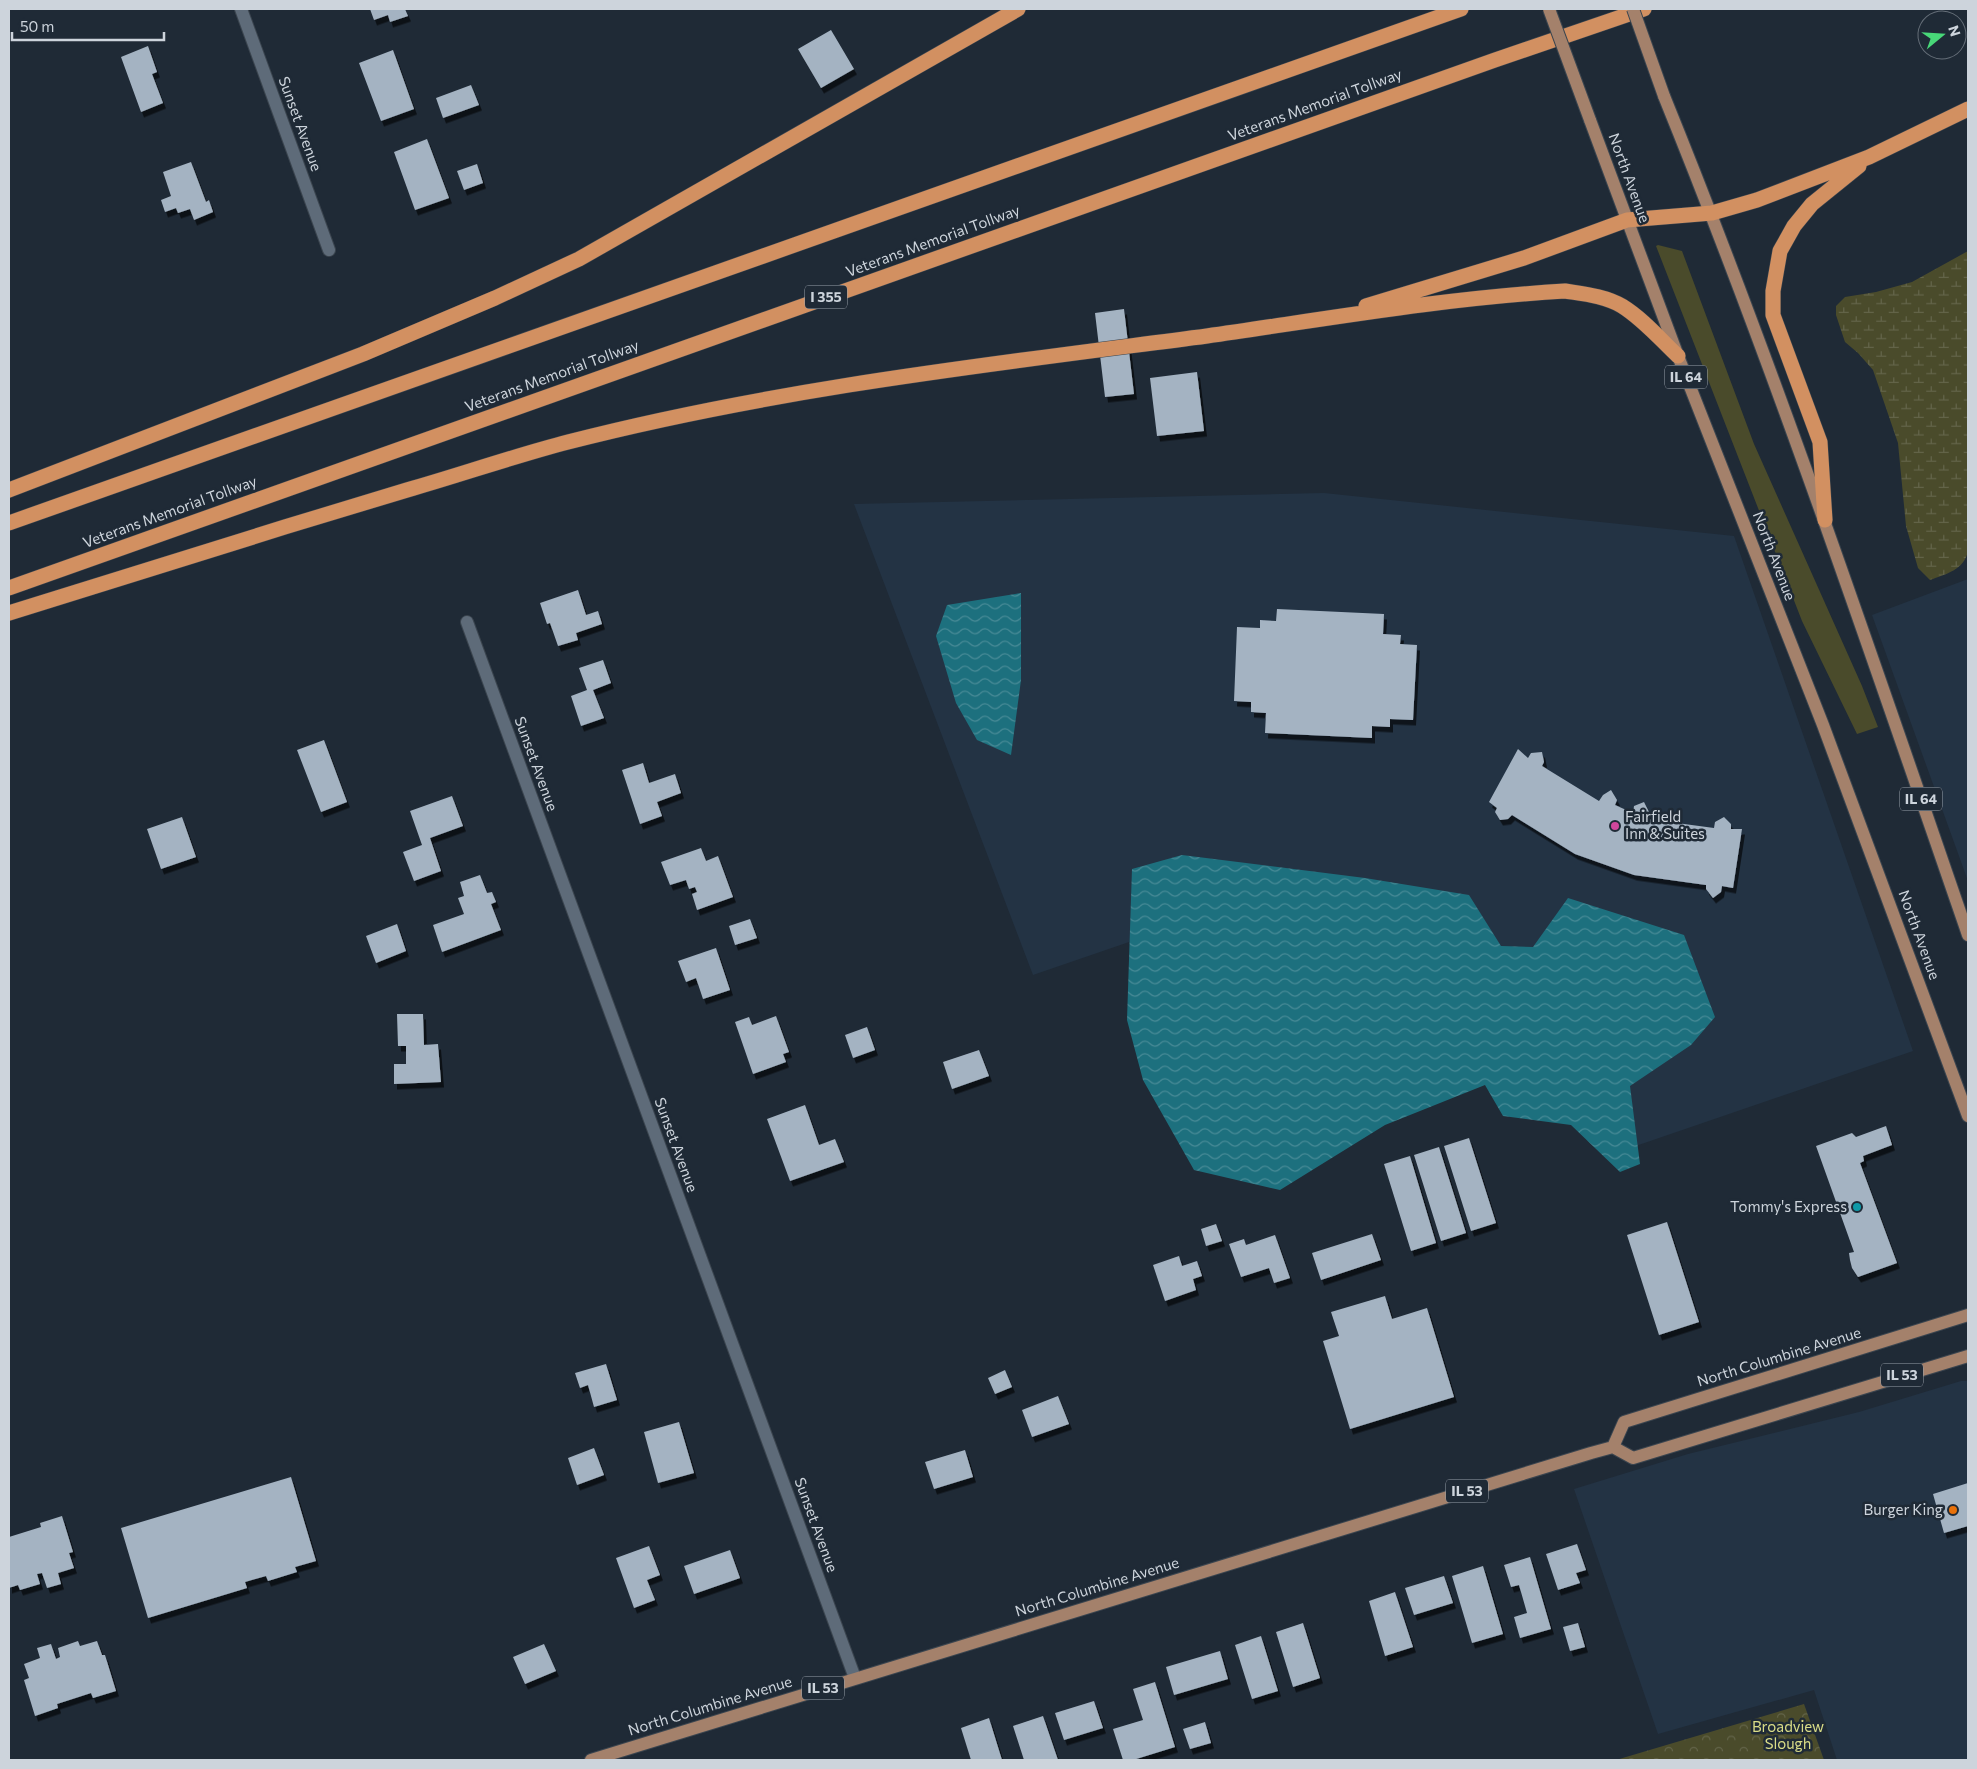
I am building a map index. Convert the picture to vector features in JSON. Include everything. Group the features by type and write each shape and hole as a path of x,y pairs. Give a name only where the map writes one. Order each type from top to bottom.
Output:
{"highway":[{"path":"9,490 363,354 495,298 579,259 1018,9"},
{"path":"9,522 1461,9"},
{"name":"Veterans Memorial Tollway","path":"9,588 1448,76 1644,9"},
{"path":"1328,317 1524,258 1627,220 1712,213 1756,200 1869,157 1968,109"},
{"path":"1825,520 1820,442 1773,315 1773,291 1780,251 1803,213 1869,157"},
{"path":"9,613 192,554 549,448 736,404 904,375 966,369 1328,317 1537,293 1565,292 1594,296 1621,306 1640,319 1678,356"}],"main road":[{"name":"North Avenue","path":"1549,9 1678,356 1823,725 1968,1116"},
{"name":"IL 64","path":"1633,9 1664,96 1712,213 1825,520 1968,935"},
{"path":"1932,1327 1968,1306"},
{"name":"North Columbine Avenue","path":"591,1760 1613,1447 1624,1422 1968,1315"},
{"name":"IL 53","path":"1613,1447 1633,1458 1967,1356"}],"street":[{"name":"Sunset Avenue","path":"241,9 329,250"},
{"name":"Sunset Avenue","path":"467,622 855,1678"}],"shaded area":[{"path":"1324,493 1734,536 1913,1051 1624,1150 1164,930 1033,975 854,504"},
{"path":"1968,579 1968,881 1872,615"},
{"path":"1961,1381 1968,1381 1968,1760 1837,1760 1814,1690 1658,1734 1574,1489 1688,1454 1859,1412"}],"green space":[{"path":"1656,246 1682,251 1754,444 1862,686 1878,727 1857,734 1802,621"},
{"path":"1968,251 1968,551 1963,563 1958,567 1930,580 1918,568 1906,526 1898,443 1873,370 1845,342 1836,315 1836,306 1845,297 1876,292 1912,282"},
{"name":"Broadview Slough","path":"1804,1704 1824,1760 1616,1760"}],"water":[{"path":"1021,593 1021,680 1011,755 977,740 956,703 936,636 947,605"},
{"path":"1182,855 1365,878 1469,895 1501,946 1533,947 1568,898 1684,935 1715,1017 1691,1045 1630,1086 1640,1164 1620,1172 1571,1125 1503,1116 1485,1085 1385,1125 1280,1190 1194,1170 1143,1080 1127,1020 1132,869"}],"building":[{"path":"370,9 405,9 408,16 390,22 388,15 374,20"},
{"path":"831,30 854,69 821,88 798,49"},
{"path":"148,46 157,72 152,74 163,103 141,112 121,57"},
{"path":"393,50 414,109 381,121 359,63"},
{"path":"471,85 479,105 443,118 436,98"},
{"path":"427,139 449,198 415,210 394,152"},
{"path":"191,162 206,202 209,200 213,212 194,220 190,209 178,213 176,208 165,212 161,200 171,196 163,172"},
{"path":"477,164 483,183 464,190 457,171"},
{"path":"1124,309 1134,394 1105,397 1095,313"},
{"path":"1197,372 1204,431 1157,436 1150,378"},
{"path":"578,590 586,615 598,611 602,624 576,633 578,640 558,646 550,623 547,624 540,603"},
{"path":"1277,609 1384,614 1383,634 1401,635 1400,644 1417,645 1413,720 1390,719 1390,727 1372,726 1372,738 1265,733 1266,713 1251,712 1251,702 1234,701 1237,627 1260,628 1260,620 1276,621"},
{"path":"603,660 611,683 593,690 604,718 581,726 571,696 587,690 579,668"},
{"path":"324,740 347,802 321,812 297,750"},
{"name":"Fairfield Inn & Suites","path":"1518,749 1528,758 1531,753 1542,752 1544,762 1542,766 1599,801 1603,795 1611,790 1617,800 1615,805 1633,813 1634,806 1644,802 1649,812 1647,819 1714,828 1715,822 1724,817 1731,824 1731,829 1742,829 1733,888 1722,886 1721,892 1713,898 1706,889 1706,885 1634,875 1575,854 1512,815 1508,819 1500,820 1495,812 1497,808 1489,802"},
{"path":"643,763 649,783 675,774 681,793 657,802 662,816 640,824 622,770"},
{"path":"452,796 463,826 430,838 441,871 414,881 403,852 422,845 410,811"},
{"path":"182,817 196,857 161,869 147,829"},
{"path":"701,848 706,861 718,856 733,897 697,910 692,894 697,892 695,887 689,889 686,880 670,885 661,862"},
{"path":"480,875 487,893 492,892 496,902 491,904 501,930 442,952 433,925 464,914 458,898 464,896 460,882"},
{"path":"750,919 757,938 735,945 729,926"},
{"path":"397,924 406,951 376,963 366,936"},
{"path":"716,948 730,990 703,999 696,978 686,982 678,961"},
{"path":"397,1014 423,1014 424,1045 438,1044 441,1082 394,1084 394,1064 406,1064 406,1046 398,1046"},
{"path":"776,1016 789,1052 783,1054 786,1062 753,1074 735,1022 749,1017 752,1025"},
{"path":"867,1027 875,1050 853,1058 845,1035"},
{"path":"979,1050 989,1076 952,1089 943,1062"},
{"path":"805,1105 819,1145 835,1139 844,1162 790,1181 767,1119"},
{"name":"Tommy's Express","path":"1886,1126 1892,1145 1863,1156 1864,1161 1860,1163 1897,1263 1858,1277 1852,1268 1850,1260 1849,1253 1854,1252 1816,1146 1852,1133 1856,1137"},
{"path":"1469,1138 1496,1223 1471,1231 1444,1146"},
{"path":"1439,1147 1466,1233 1441,1241 1414,1155"},
{"path":"1410,1156 1436,1243 1411,1251 1384,1164"},
{"path":"1667,1222 1699,1322 1659,1335 1627,1235"},
{"path":"1216,1224 1222,1241 1206,1246 1201,1229"},
{"path":"1372,1234 1381,1260 1321,1280 1312,1253"},
{"path":"1275,1235 1290,1278 1274,1283 1269,1268 1241,1277 1229,1244 1244,1239 1246,1245"},
{"path":"1179,1256 1182,1266 1197,1261 1202,1276 1193,1279 1196,1290 1165,1301 1153,1265"},
{"path":"1385,1296 1392,1319 1427,1308 1454,1397 1350,1429 1323,1341 1339,1336 1331,1312"},
{"path":"606,1364 617,1400 594,1407 588,1385 580,1388 575,1373"},
{"path":"1005,1370 1012,1387 995,1394 988,1378"},
{"path":"1058,1396 1069,1424 1032,1437 1022,1410"},
{"path":"679,1422 694,1473 658,1483 644,1432"},
{"path":"594,1448 604,1475 577,1485 568,1458"},
{"path":"965,1450 973,1477 934,1489 925,1462"},
{"path":"291,1477 316,1561 295,1567 297,1572 268,1581 266,1576 245,1582 247,1588 148,1618 121,1528"},
{"name":"Burger King","path":"1968,1483 1968,1526 1944,1533 1933,1494"},
{"path":"62,1516 73,1552 69,1553 74,1568 58,1573 61,1584 47,1588 42,1573 37,1574 40,1584 20,1590 18,1585 9,1588 9,1537 41,1527 40,1523"},
{"path":"1577,1544 1586,1570 1576,1573 1580,1583 1558,1590 1546,1554"},
{"path":"649,1546 660,1575 647,1580 655,1600 634,1608 616,1558"},
{"path":"730,1550 740,1578 694,1594 684,1566"},
{"path":"1530,1557 1551,1629 1520,1638 1514,1617 1527,1613 1519,1585 1511,1587 1504,1565"},
{"path":"1483,1566 1503,1634 1472,1643 1452,1576"},
{"path":"1444,1576 1453,1603 1414,1615 1405,1588"},
{"path":"1395,1592 1413,1647 1385,1656 1369,1601"},
{"path":"1303,1623 1320,1678 1293,1687 1276,1632"},
{"path":"1578,1623 1585,1647 1570,1651 1563,1627"},
{"path":"1261,1636 1278,1691 1252,1699 1235,1645"},
{"path":"78,1641 80,1646 97,1641 102,1655 105,1655 116,1691 93,1698 91,1693 57,1704 58,1708 35,1716 24,1680 29,1678 24,1664 40,1658 37,1648 51,1644 56,1659 60,1657 58,1648"},
{"path":"544,1644 556,1671 525,1684 513,1657"},
{"path":"1220,1651 1228,1679 1174,1695 1166,1667"},
{"path":"1155,1682 1175,1747 1133,1760 1123,1760 1113,1729 1143,1720 1133,1689"},
{"path":"1094,1701 1103,1728 1064,1740 1055,1713"},
{"path":"1043,1716 1058,1760 1024,1760 1013,1726"},
{"path":"989,1718 1002,1760 971,1760 961,1728"},
{"path":"1205,1722 1211,1743 1190,1749 1183,1729"}],"place":[{"name":"Fairfield Inn & Suites","path":"1615,826"},
{"name":"Tommy's Express","path":"1857,1207"},
{"name":"Burger King","path":"1953,1510"}]}
